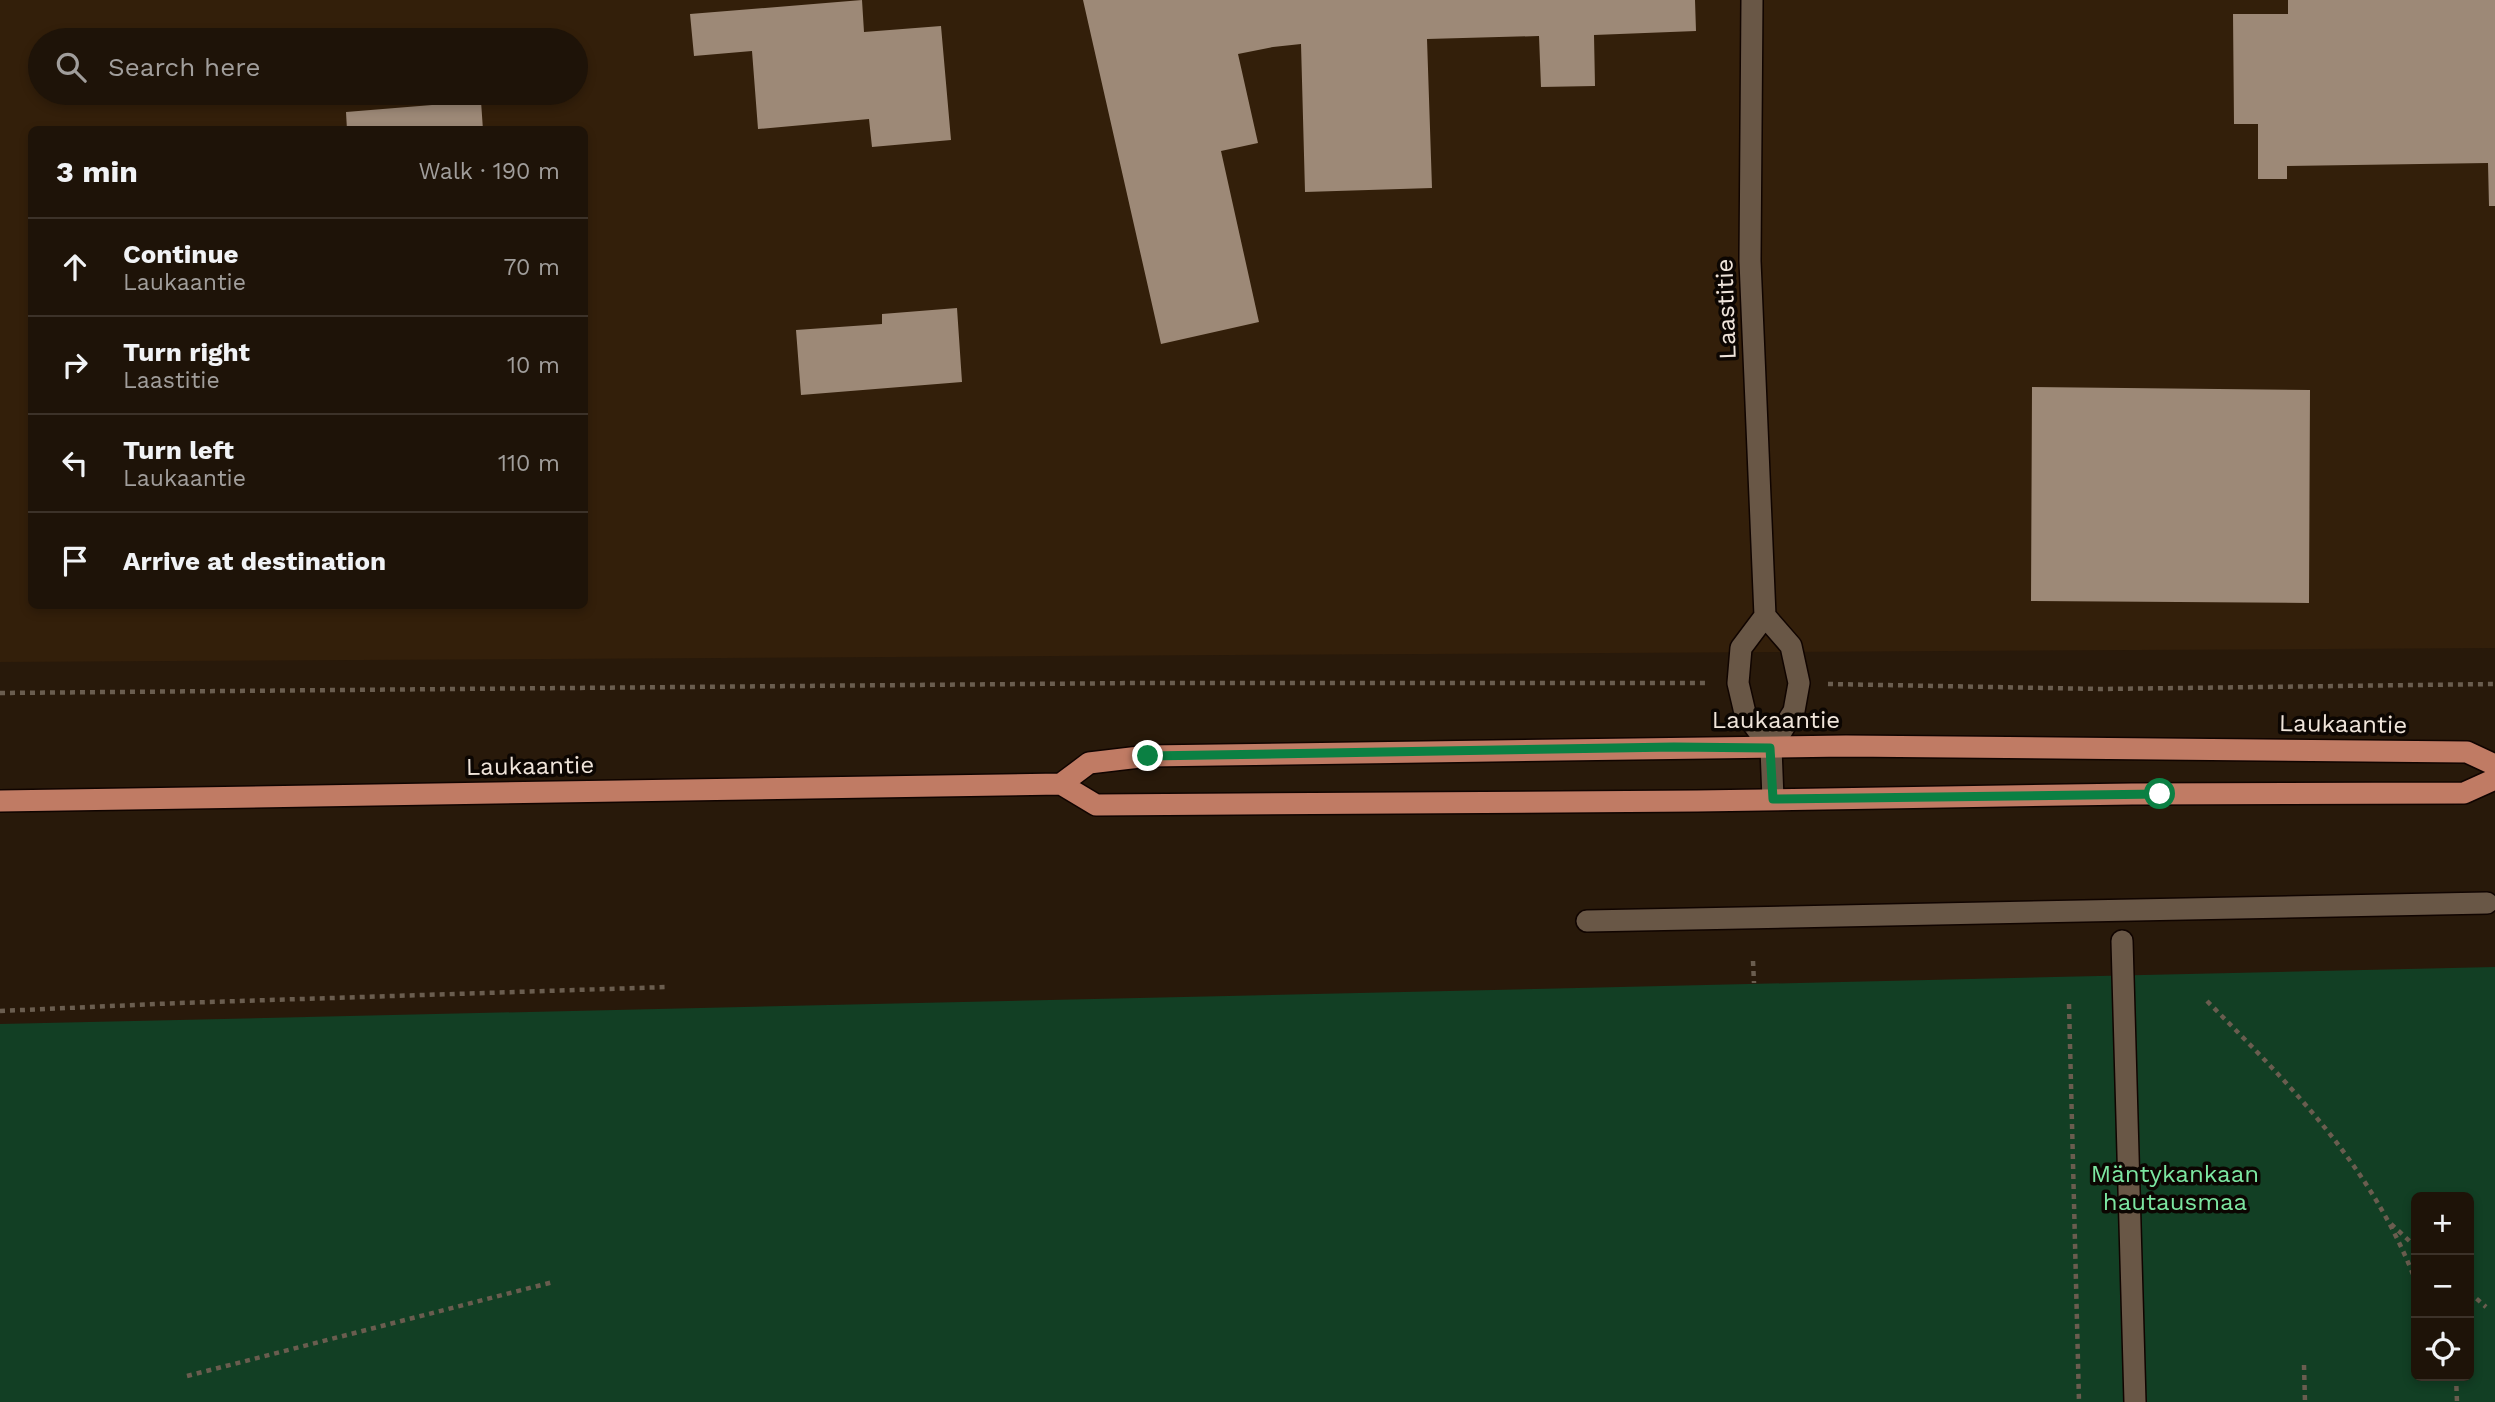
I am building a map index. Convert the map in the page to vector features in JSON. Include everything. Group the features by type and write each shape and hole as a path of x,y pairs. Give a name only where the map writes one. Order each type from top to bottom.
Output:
{"main road":[{"name":"Laukaantie","path":"0,801 1061,784 1089,764 1148,756 1674,747 2116,747 2467,752 2495,765"},
{"path":"1061,784 1096,805 2465,793 2495,779"}],"street":[{"name":"Laastitie","path":"1752,0 1750,261 1765,616"},
{"path":"1770,748 1794,711 1799,683 1791,646 1765,616 1741,648 1738,683 1745,713 1770,748 1773,799"},
{"path":"1587,921 2487,903"},
{"path":"2122,941 2135,1402"}],"path":[{"path":"0,694 1124,683 1738,683"},
{"path":"1799,683 2102,689 2495,684"},
{"path":"1753,961 1754,983"},
{"path":"0,1011 667,987"},
{"path":"2207,1001 2273,1068 2331,1134 2373,1192 2411,1271"},
{"path":"2069,1004 2079,1402"},
{"path":"2388,1222 2411,1243"},
{"path":"187,1376 553,1282"},
{"path":"2474,1296 2486,1307"},
{"path":"2304,1365 2305,1402"},
{"path":"2456,1381 2457,1402"}],"shaded area":[{"path":"0,0 2495,0 2495,648 0,662"}],"green space":[{"name":"Mäntykankaan hautausmaa","path":"2495,967 2495,1402 0,1402 0,1024"}],"building":[{"path":"862,0 864,32 941,26 951,140 872,147 869,119 758,129 752,51 694,56 690,14"},
{"path":"1083,0 1695,0 1696,31 1594,35 1595,86 1541,87 1539,36 1427,39 1432,188 1305,192 1301,44 1238,54 1258,143 1221,151 1259,322 1161,344"},
{"path":"2288,0 2495,0 2495,206 2489,206 2488,163 2287,166 2287,179 2258,179 2258,124 2234,124 2233,14 2288,14"},
{"path":"432,105 481,105 483,126 347,126 346,112"},
{"path":"957,308 962,382 801,395 796,330 882,324 882,314"},
{"path":"2032,387 2310,390 2309,603 2031,601"}],"route":[{"path":"1148,756 1674,747 1770,748 1773,799 2160,794"}]}
